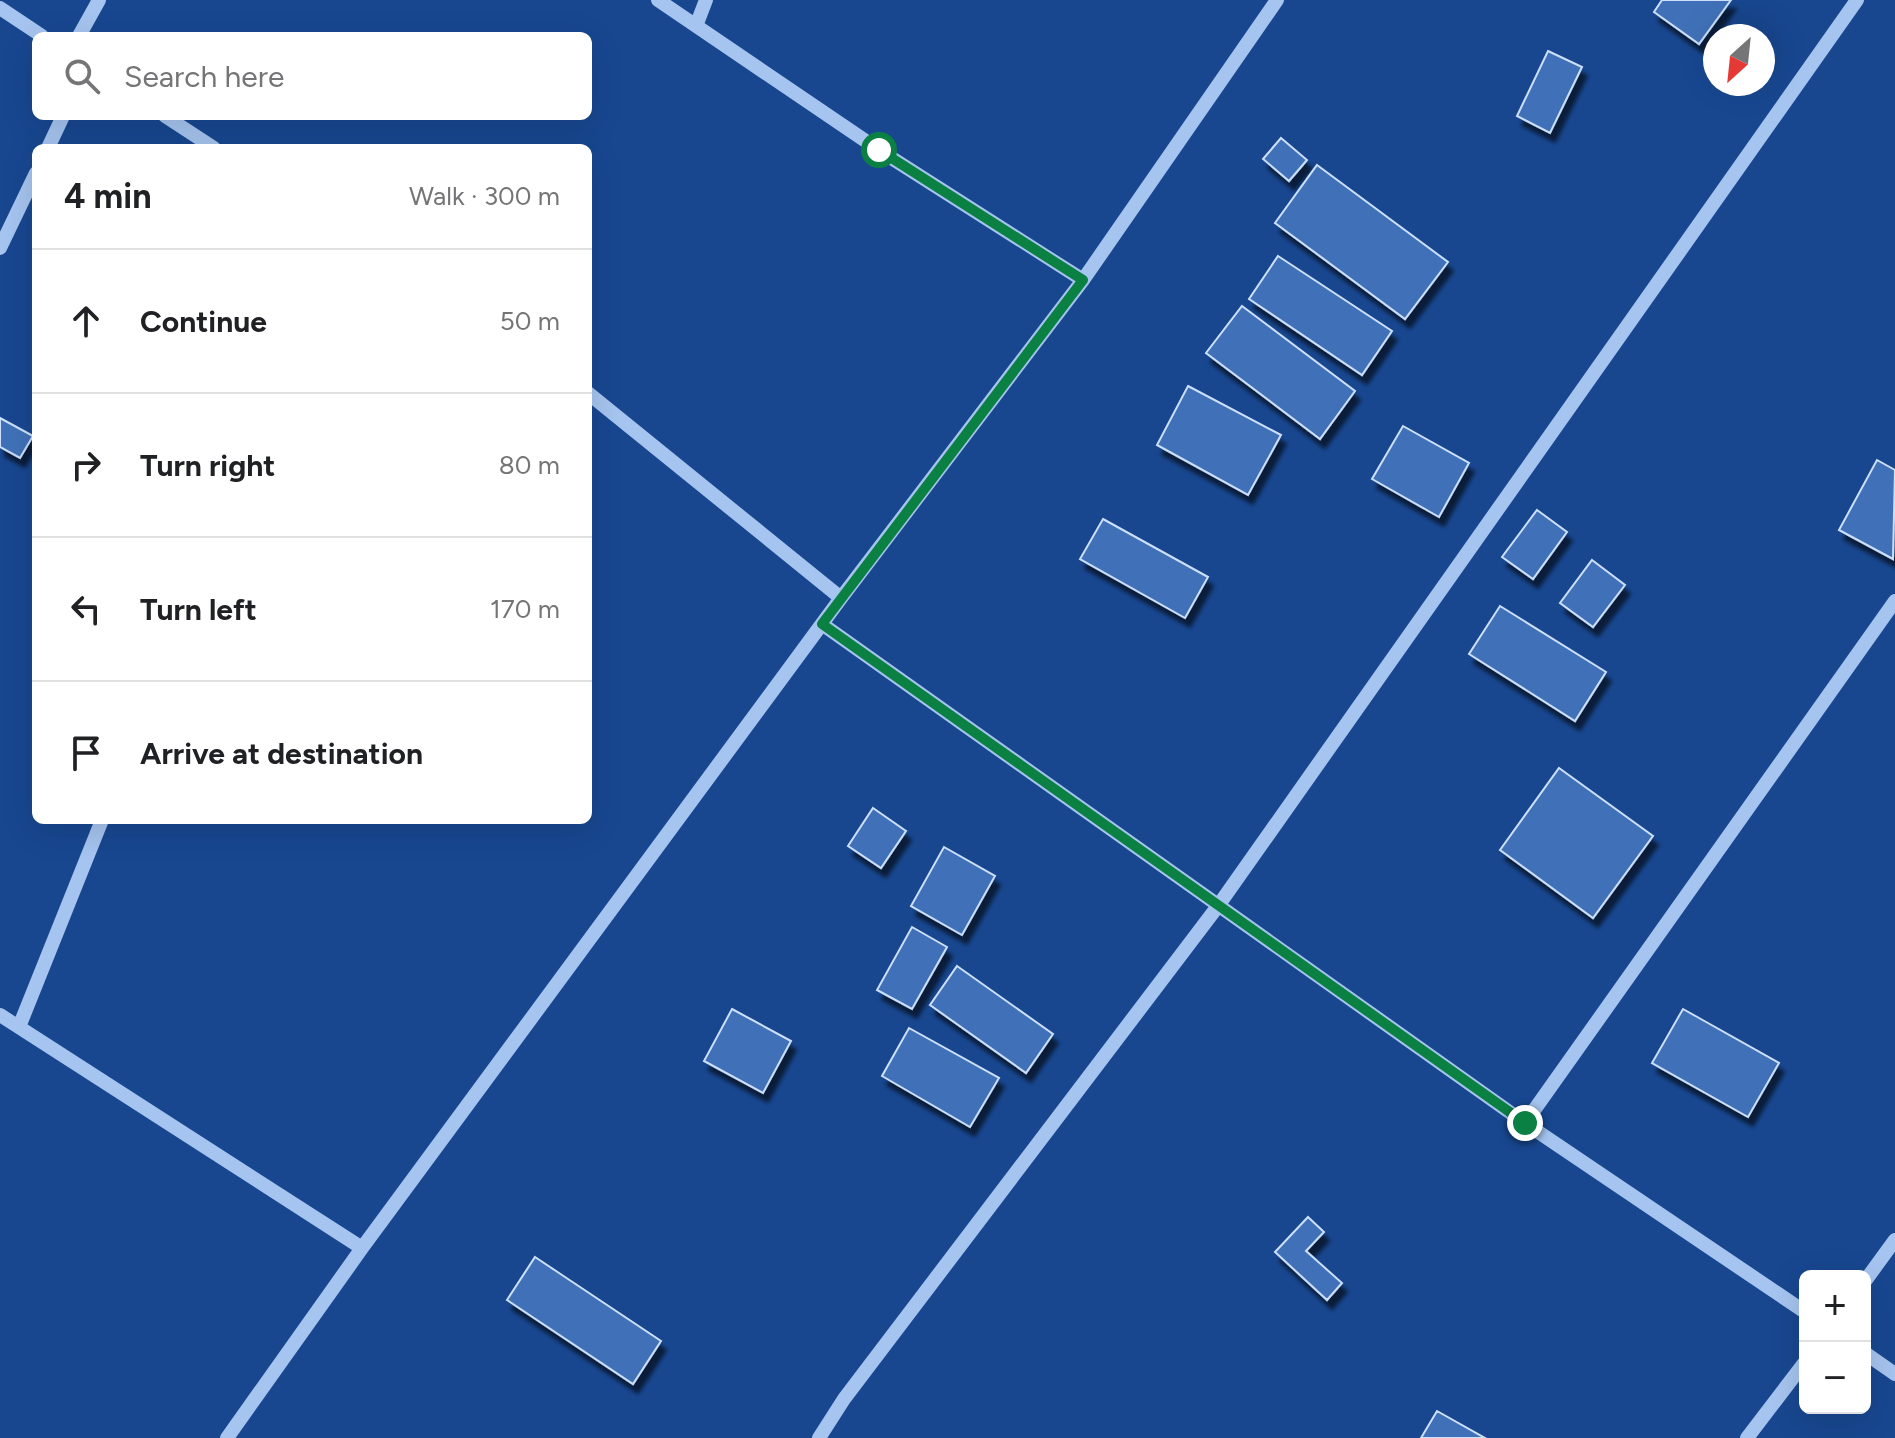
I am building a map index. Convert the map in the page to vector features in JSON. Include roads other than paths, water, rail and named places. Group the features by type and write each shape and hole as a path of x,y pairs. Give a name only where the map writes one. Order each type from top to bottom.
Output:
{"street":[{"path":"81,32 99,0"},
{"path":"658,0 856,134 1083,280"},
{"path":"696,26 706,0"},
{"path":"227,1438 362,1248 841,598 1083,280 1277,0"},
{"path":"819,1438 844,1399 1218,906 1857,0"},
{"path":"0,8 36,32"},
{"path":"50,144 61,120"},
{"path":"171,120 208,144"},
{"path":"0,248 32,181"},
{"path":"592,396 841,598"},
{"path":"1525,1123 1895,601"},
{"path":"822,624 1525,1123 1799,1308"},
{"path":"19,1027 100,824"},
{"path":"0,1015 362,1248"},
{"path":"1871,1273 1895,1240"},
{"path":"1871,1357 1895,1374"},
{"path":"1747,1438 1799,1370"}]}
